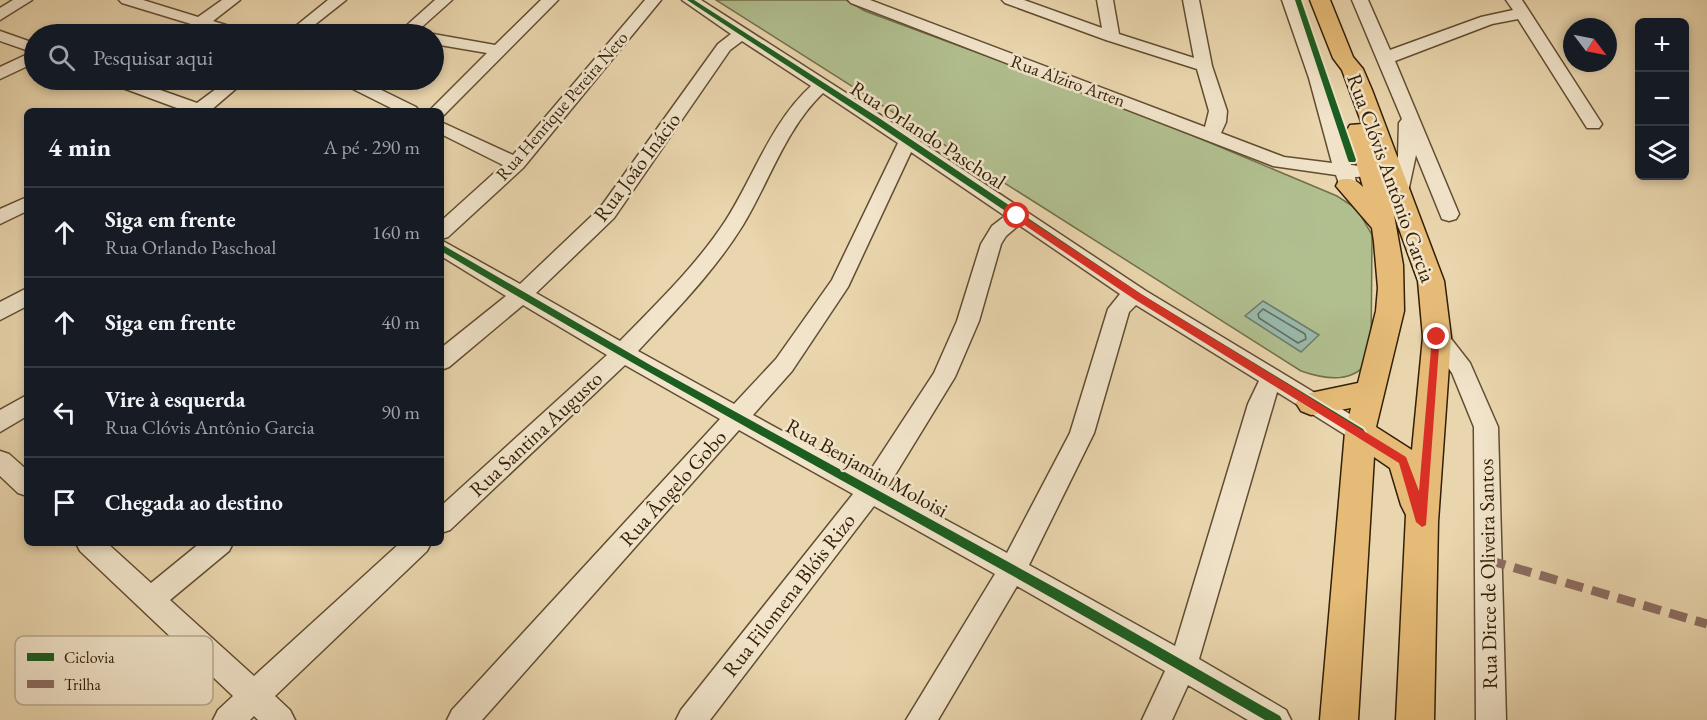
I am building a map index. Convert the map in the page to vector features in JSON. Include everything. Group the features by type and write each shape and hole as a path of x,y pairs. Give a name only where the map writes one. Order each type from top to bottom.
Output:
{"main road":[{"name":"Rua Clóvis Antônio Garcia","path":"1320,0 1343,58 1352,69 1386,227 1392,291 1390,311 1360,432 1339,720"},
{"name":"Rua Clóvis Antônio Garcia","path":"1375,179 1431,281 1437,337 1422,522 1415,720"},
{"path":"1311,403 1361,395 1371,389"},
{"path":"1360,432 1402,460 1409,474 1422,522"}],"street":[{"path":"0,15 24,0"},
{"path":"127,0 207,24"},
{"path":"201,22 232,0"},
{"path":"307,24 338,0"},
{"path":"419,24 444,0"},
{"path":"441,108 550,0"},
{"name":"Rua Henrique Pereira Neto","path":"444,229 516,164 652,0"},
{"name":"Rua Orlando Paschoal","path":"690,0 1138,296 1360,432"},
{"path":"863,3 887,0"},
{"path":"1010,0 1112,37 1204,66"},
{"path":"1105,0 1112,37"},
{"path":"1191,0 1204,66 1218,111 1217,122 1211,134"},
{"path":"1290,0 1302,33 1375,179 1407,156 1408,116 1404,101"},
{"path":"1360,0 1404,101 1449,214"},
{"name":"Rua Alziro Arten","path":"863,3 1211,134 1280,162 1301,174 1333,185 1375,179"},
{"path":"1386,59 1396,52 1428,44 1518,7 1593,124"},
{"name":"Rua João Inácio","path":"444,359 521,295 607,213 724,46 741,34"},
{"path":"0,36 24,44"},
{"path":"444,41 500,51"},
{"path":"0,74 24,62"},
{"name":"Rua Santina Augusto","path":"444,519 623,352 700,271 734,223 799,106 821,86"},
{"path":"144,90 192,108"},
{"path":"204,108 226,90"},
{"path":"371,90 404,108"},
{"path":"444,128 516,164"},
{"name":"Rua Ângelo Gobo","path":"462,720 784,365 841,282 907,142"},
{"path":"0,217 24,205"},
{"name":"Rua Filomena Blóis Rizo","path":"691,720 871,491 944,377 968,321 992,244 999,231 1017,216"},
{"name":"Rua Benjamin Moloisi","path":"444,249 521,295 738,417 1183,664 1276,720"},
{"path":"921,720 1013,569 1082,433 1119,309 1127,300 1138,296"},
{"path":"0,312 24,298"},
{"name":"Rua Dirce de Oliveira Santos","path":"1437,337 1462,369 1485,427 1491,720"},
{"path":"1156,720 1183,664 1260,404 1271,379"},
{"path":"0,422 24,406"},
{"path":"0,460 24,482"},
{"path":"92,546 188,636"},
{"path":"150,600 216,546"},
{"path":"228,720 415,546"},
{"path":"213,659 280,720"}],"green space":[{"path":"716,0 846,0 865,11 1132,110 1337,196 1357,209 1372,235 1371,358 1357,372 1339,378 1301,371"}],"water":[{"path":"1263,301 1319,335 1301,352 1245,316"}],"marked path":[{"path":"1488,560 1707,624"}],"cycle path":[{"path":"690,0 876,120 1138,296 1360,432"},
{"path":"1298,0 1352,160"},
{"path":"444,249 648,368 1068,601 1276,720"}],"route":[{"path":"1017,216 1138,296 1389,450 1402,460 1409,474 1422,522 1437,337"}]}
